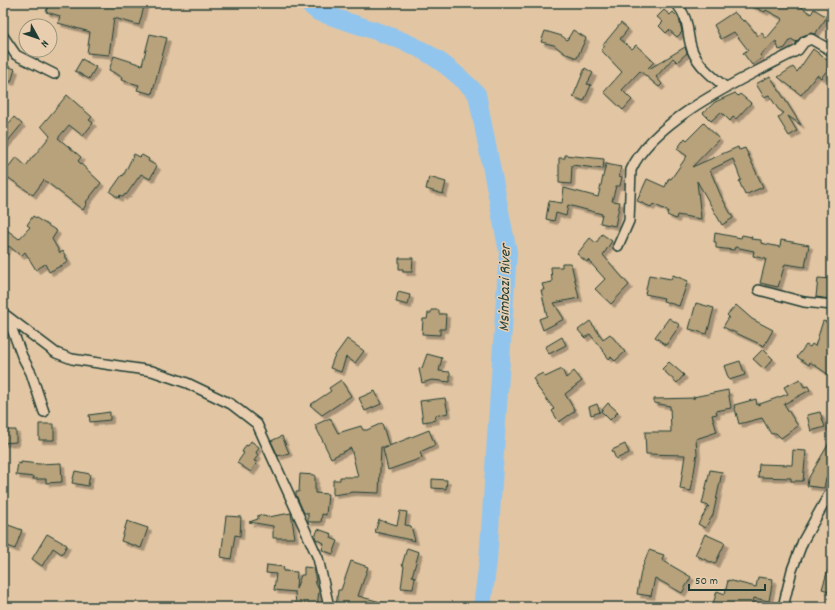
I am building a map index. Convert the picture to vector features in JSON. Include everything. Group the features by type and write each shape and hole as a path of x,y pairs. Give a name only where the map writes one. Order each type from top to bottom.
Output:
{"street":[{"path":"676,3 687,20 693,53 703,66 725,87"},
{"path":"3,36 16,55 54,74"},
{"path":"618,246 629,221 631,177 634,163 664,129 725,87 798,50 804,42 811,39 832,51"},
{"path":"759,290 804,302 832,305"},
{"path":"5,314 22,356 32,373 44,412"},
{"path":"5,314 56,353 72,359 152,371 187,383 225,400 257,424 312,542 318,558 329,607"},
{"path":"783,607 792,570 803,541 832,489"}],"building":[{"path":"49,3 145,3 139,25 114,18 109,55 87,53 90,32 58,23 60,16 46,12"},
{"path":"746,3 796,3 811,14 814,9 827,17 815,34 811,33 802,36 796,42 791,39 785,48 779,50 776,41 760,55 762,58 752,65 743,53 748,50 734,32 721,39 714,25 734,12 744,22 745,20 758,36 762,33 766,39 783,19 766,10 765,12"},
{"path":"664,10 670,15 673,12 679,18 682,32 677,37 669,30 666,33 659,26 663,22 657,17"},
{"path":"621,23 628,29 620,39 632,49 636,45 654,62 648,68 649,69 685,47 687,53 677,62 673,58 656,77 662,84 659,87 640,71 622,90 632,100 623,110 604,92 622,72 601,50 605,46 603,45"},
{"path":"573,30 586,38 577,58 564,53 554,45 541,42 545,31 562,36 567,40"},
{"path":"150,34 167,38 152,94 137,90 139,85 121,80 122,77 109,70 114,56 142,65"},
{"path":"813,49 832,64 821,78 817,75 801,95 778,77 793,67 797,72"},
{"path":"82,59 96,67 89,79 75,71"},
{"path":"7,66 15,69 11,82 3,79"},
{"path":"585,68 593,73 587,84 591,85 584,101 573,97"},
{"path":"770,76 801,125 788,116 797,131 789,136 778,118 784,113 778,109 769,95 764,97 756,84"},
{"path":"735,93 738,96 740,94 751,103 736,119 733,117 730,121 721,112 711,121 703,113 715,102"},
{"path":"67,95 92,117 89,120 93,123 83,136 69,125 58,138 81,157 78,161 101,183 86,202 87,203 83,210 44,180 33,195 3,174 16,157 26,166 50,136 41,126"},
{"path":"14,117 22,124 3,147 3,131"},
{"path":"704,123 719,139 692,167 738,147 739,150 745,148 763,187 745,195 739,181 741,180 733,159 710,170 721,196 733,218 722,225 697,181 701,219 677,215 676,219 667,215 668,211 653,204 651,207 637,201 647,179 665,187 669,178 671,179 687,156 677,149 685,138 687,140"},
{"path":"134,154 140,157 142,155 149,159 148,161 157,166 150,179 141,174 126,195 125,194 123,197 120,195 119,198 110,192 122,175 123,176"},
{"path":"565,155 604,159 603,169 572,165 571,184 559,183 559,158 565,158"},
{"path":"606,164 621,167 619,176 622,177 620,186 616,186 612,201 620,202 615,226 600,223 602,214 568,205 566,216 556,213 554,221 546,219 549,201 562,203 564,188 598,197"},
{"path":"429,177 446,182 443,194 426,189"},
{"path":"33,216 57,231 52,239 60,253 63,251 68,262 49,272 45,264 36,270 25,252 21,256 9,246 3,253 3,227 19,239 30,227 27,225"},
{"path":"715,233 741,238 742,235 752,237 751,239 761,240 761,243 780,247 781,240 809,245 805,267 785,264 778,287 760,283 766,259 753,256 754,251 735,247 734,250 716,248 716,242 714,242"},
{"path":"602,234 612,241 603,255 629,285 611,304 595,289 605,279 588,260 587,262 577,254 590,238 596,243"},
{"path":"399,258 413,258 412,272 403,272 403,269 399,269"},
{"path":"562,263 571,263 579,298 554,303 564,319 543,330 539,319 547,316 541,290 544,290 542,284 552,282 551,267 562,267"},
{"path":"649,275 671,279 673,275 688,281 679,306 663,301 664,298 645,294"},
{"path":"818,278 832,279 830,299 816,297"},
{"path":"398,292 410,295 408,305 396,302"},
{"path":"696,303 714,308 707,334 689,329"},
{"path":"736,305 752,319 773,330 764,346 723,327 729,317 727,315"},
{"path":"431,310 439,310 439,314 446,314 445,329 440,329 440,335 422,334 423,319 427,319 428,313 431,313"},
{"path":"669,318 680,325 666,345 655,337"},
{"path":"590,321 603,339 610,334 625,352 615,361 611,357 609,359 590,334 585,338 578,330"},
{"path":"823,321 832,324 832,377 810,362 809,365 797,357 806,345 810,347 812,344 815,346"},
{"path":"562,337 566,345 549,354 545,347"},
{"path":"347,339 364,351 355,363 346,357 341,372 330,368 334,357"},
{"path":"763,349 773,359 764,369 753,359"},
{"path":"427,354 442,358 439,371 450,372 450,382 432,380 422,383 419,369 422,368"},
{"path":"740,361 745,375 729,380 724,366"},
{"path":"669,362 684,375 677,383 662,369"},
{"path":"562,369 566,378 574,371 582,381 565,394 575,411 559,422 552,411 554,409 535,384 533,378 543,373 545,377"},
{"path":"800,379 804,387 808,386 810,390 784,404 798,426 781,438 776,433 771,434 762,418 739,424 734,405 756,399 757,405 788,394 784,387"},
{"path":"341,380 351,396 322,415 310,405 331,391 329,388"},
{"path":"728,390 731,408 716,411 717,414 712,415 717,432 696,439 697,454 691,491 680,489 685,455 646,454 645,432 671,432 670,406 654,403 654,399 695,398 693,397"},
{"path":"375,391 381,404 365,411 359,398"},
{"path":"445,398 448,413 435,416 436,420 423,422 420,401"},
{"path":"608,403 618,412 610,420 601,411"},
{"path":"597,404 600,412 591,415 589,407"},
{"path":"110,412 110,420 90,422 89,415"},
{"path":"820,412 825,427 811,431 807,415"},
{"path":"330,418 338,433 361,426 363,430 367,430 382,423 389,446 429,430 435,445 420,452 422,458 388,470 383,449 388,447 381,447 379,493 353,492 333,495 333,480 340,480 340,477 358,477 351,448 331,458 315,425"},
{"path":"39,424 54,424 54,440 39,440"},
{"path":"3,430 16,430 16,442 3,443"},
{"path":"282,436 289,453 278,456 271,441"},
{"path":"832,438 832,468 826,478 824,488 807,486 808,479"},
{"path":"251,441 259,447 256,453 258,455 254,461 257,462 251,472 237,463 244,453 242,452 246,445 248,446"},
{"path":"625,444 629,453 616,459 612,450"},
{"path":"793,450 806,451 803,481 791,481 791,478 758,477 759,464 792,465"},
{"path":"21,462 39,464 61,463 62,482 46,483 46,479 33,479 34,477 16,475 18,463 21,464"},
{"path":"710,470 722,472 713,515 705,528 698,524 709,506 702,504"},
{"path":"75,471 90,474 88,486 72,483"},
{"path":"300,474 315,475 315,493 328,494 326,515 322,514 321,522 308,522 308,513 304,513 296,495 296,492 299,492"},
{"path":"432,479 447,480 446,489 432,488"},
{"path":"400,511 407,512 405,525 411,526 415,541 375,532 379,520 397,525"},
{"path":"291,513 295,538 273,538 273,526 249,522 258,519 258,515 268,517"},
{"path":"226,516 241,517 240,536 235,535 231,559 221,557"},
{"path":"127,521 148,528 141,548 121,541"},
{"path":"3,523 22,530 15,549 3,544"},
{"path":"318,529 332,534 331,538 338,541 333,554 322,550 324,543 317,540 315,537"},
{"path":"47,534 67,545 62,554 53,548 42,566 32,559"},
{"path":"705,534 725,543 715,564 695,555"},
{"path":"407,548 419,552 412,576 415,577 413,589 401,588 404,566 402,565"},
{"path":"649,550 664,555 662,560 691,577 682,593 655,578 651,596 637,594 641,571"},
{"path":"351,561 368,567 358,596 388,604 388,607 336,607 338,590 341,590"},
{"path":"830,563 832,563 832,592 822,589"},
{"path":"267,565 284,567 283,571 297,572 296,589 301,575 304,575 304,567 314,568 316,584 319,590 317,607 296,607 295,592 274,590 276,574 266,573"},
{"path":"758,577 773,579 769,601 754,598 752,607 712,607 717,591 725,594 728,580 756,587"}],"waterway":[{"name":"Msimbazi River","path":"307,3 318,12 384,34 425,52 444,64 477,94 508,252 488,561 482,607"}]}
